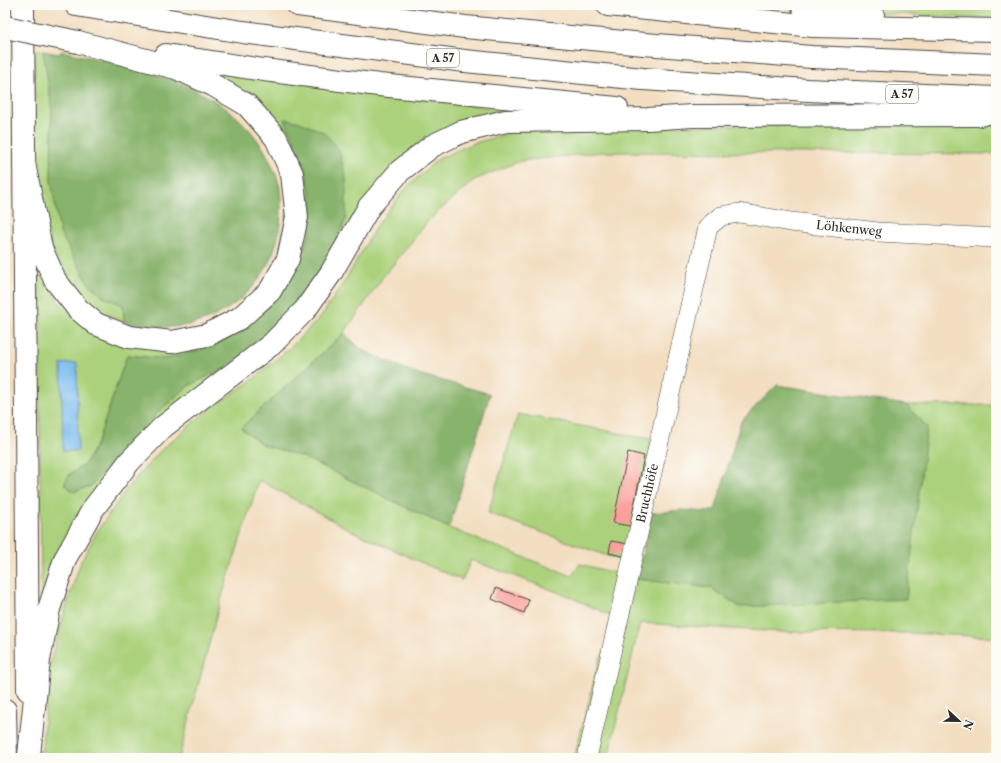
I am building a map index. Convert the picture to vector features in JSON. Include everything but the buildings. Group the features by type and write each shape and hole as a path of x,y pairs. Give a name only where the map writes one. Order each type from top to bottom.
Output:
{"highway":[{"path":"22,5 29,756"},
{"name":"A 57","path":"79,5 243,32 465,61 643,79 807,90 996,98"},
{"path":"298,5 465,27 644,44 812,57 996,64"},
{"path":"608,5 814,26 996,30"},
{"path":"802,5 831,10 996,27"},
{"path":"5,27 78,42 264,70 379,85 692,116"},
{"path":"24,163 41,248 55,280 78,309 96,324 129,337 172,342 207,335 240,318 270,291 288,259 297,217 292,174 276,138 247,105 213,85 176,68 78,42"},
{"path":"29,756 39,660 49,609 65,559 93,508 129,462 164,427 272,344 305,310 331,273 369,207 400,171 432,146 461,132 506,121 648,119 692,116 979,115 996,111"},
{"path":"5,710 6,758"}],"street":[{"name":"Löhkenweg","path":"708,227 721,216 739,213 791,222 878,232 996,238"},
{"name":"Bruchhöfe","path":"587,758 708,227"}],"green space":[{"path":"750,5 996,5 996,19 945,17"},
{"path":"34,49 43,51 52,108 51,180 104,297 123,305 124,322 104,313 87,301 62,269 51,248 35,175"},
{"path":"43,51 60,54 61,51 107,61 155,74 179,83 222,105 240,120 258,140 272,164 279,184 281,201 280,228 268,264 258,280 246,294 231,306 215,316 187,325 160,327 142,325 124,322 123,305 104,297 89,284 60,233 51,180 52,108"},
{"path":"209,72 499,109 498,112 462,121 333,249 346,219 285,119 305,167 311,197 310,234 293,275 253,324 212,347 165,359 127,355 98,441 85,464 70,474 65,484 74,491 117,458 157,413 188,386 229,366 142,440 45,597 41,596 39,278 43,276 58,301 80,320 171,348 269,298 296,170"},
{"path":"285,119 297,121 324,132 339,150 346,178 346,219 333,249 311,285 280,328 229,366 188,386 157,413 91,486 74,492 64,484 70,474 85,464 98,441 127,355 165,359 212,347 253,324 293,275 310,234 311,197 305,167"},
{"path":"996,124 996,154 603,152 520,161 474,180 429,220 383,277 344,333 241,428 263,445 303,457 449,528 572,576 580,564 622,575 616,618 568,596 471,560 462,580 352,531 259,480 219,606 179,758 41,758 49,667 81,561 98,530 130,484 163,448 203,414 256,377 292,346 322,315 346,279 377,225 407,187 438,159 474,143 520,130 658,126"},
{"path":"344,333 362,350 415,373 490,394 449,528 303,457 263,445 241,428"},
{"path":"777,385 906,405 927,427 906,599 740,607 711,588 636,579 652,513 682,510 706,512 715,510 741,421"},
{"path":"906,405 996,405 996,637 906,633 780,632 640,623 608,758 594,758 636,579 711,588 740,607 927,427"},
{"path":"518,414 655,440 627,563 488,513"},
{"path":"612,636 584,758 574,758 600,658"}],"water":[{"path":"77,363 78,451 63,451 61,364"}]}
